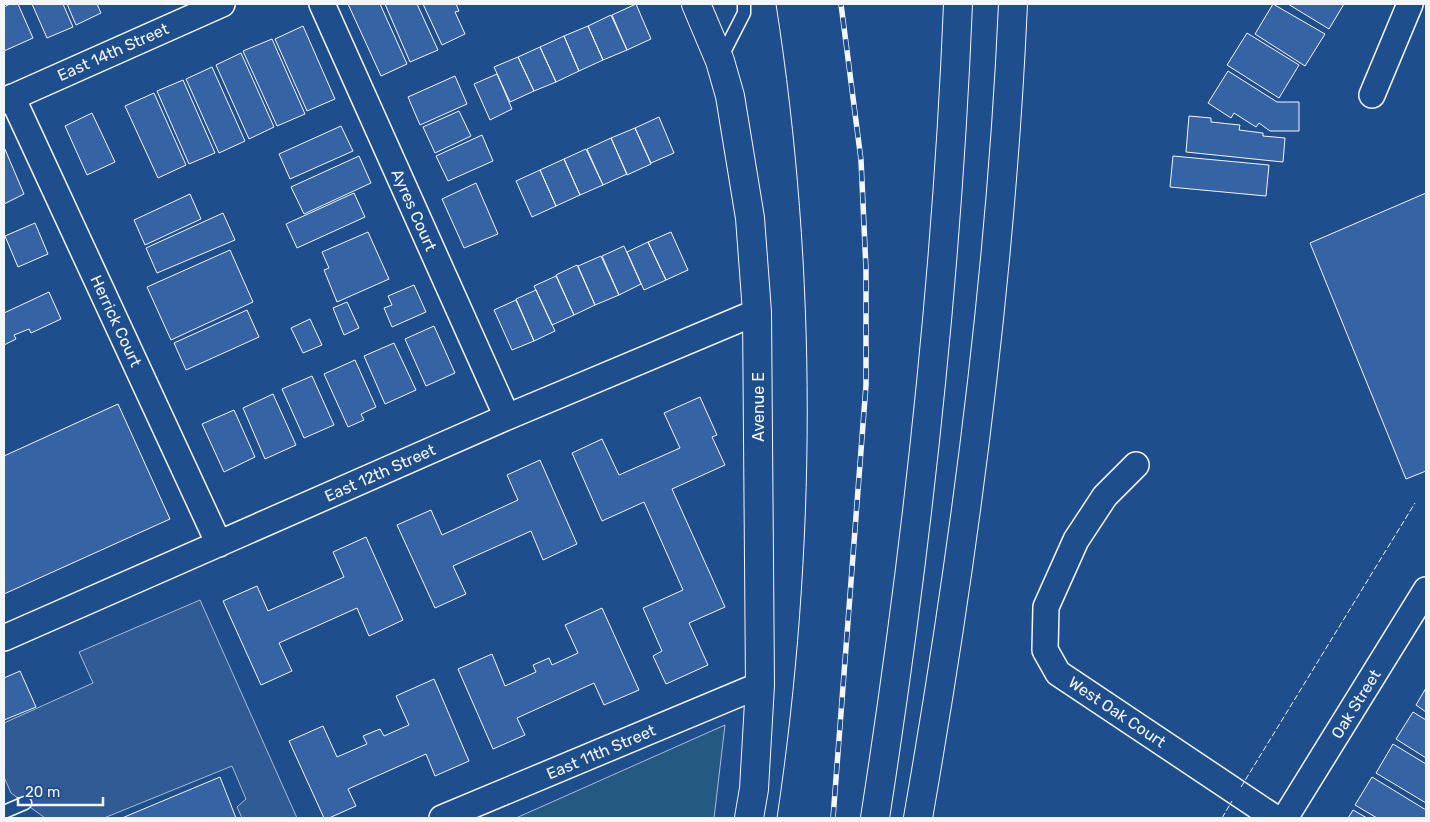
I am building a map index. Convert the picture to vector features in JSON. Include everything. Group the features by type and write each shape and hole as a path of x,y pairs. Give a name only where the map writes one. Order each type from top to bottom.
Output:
{"main road":[{"name":"Avenue E","path":"696,4 720,61 730,96 750,218 757,312 760,685 754,790 749,818"},
{"path":"875,818 904,634 927,429 945,226 958,4"},
{"path":"918,818 961,547 989,324 1007,119 1014,4"}],"street":[{"name":"East 14th Street","path":"8,99 222,4"},
{"name":"Ayres Court","path":"322,4 507,417"},
{"path":"1372,95 1410,4"},
{"name":"Herrick Court","path":"8,99 219,544"},
{"name":"East 12th Street","path":"4,638 507,417 757,312"},
{"name":"West Oak Court","path":"1136,465 1105,496 1076,540 1046,607 1045,650 1058,673 1275,818"},
{"name":"Oak Street","path":"1285,818 1426,590"},
{"name":"East 11th Street","path":"442,818 760,685"}],"lane":[{"path":"720,61 744,13 744,4"},
{"path":"4,812 24,803"}],"shaded area":[{"path":"200,600 297,818 242,818 237,807 246,799 232,766 104,818 45,818 11,793 4,777 4,723 93,683 79,652"},
{"path":"725,725 714,818 516,818"}],"building":[{"path":"10,4 18,4 33,38 4,51 4,7"},
{"path":"32,4 63,4 73,27 47,38"},
{"path":"67,4 97,4 101,13 76,25"},
{"path":"348,4 380,4 407,64 381,76"},
{"path":"385,4 417,4 438,50 410,62"},
{"path":"423,4 456,4 459,11 455,12 465,34 442,45"},
{"path":"636,4 651,39 627,50 612,15"},
{"path":"1273,4 1325,34 1305,66 1255,34"},
{"path":"1288,4 1344,4 1329,29"},
{"path":"611,15 627,50 603,60 588,26"},
{"path":"303,26 335,99 307,111 275,39"},
{"path":"588,26 603,60 579,71 564,36"},
{"path":"1247,33 1299,65 1279,98 1227,65"},
{"path":"564,36 579,71 556,82 540,47"},
{"path":"272,39 305,114 277,126 243,51"},
{"path":"540,47 556,82 534,91 518,57"},
{"path":"241,53 274,127 249,139 216,65"},
{"path":"518,57 534,91 510,102 494,67"},
{"path":"212,67 245,141 219,153 186,79"},
{"path":"1228,71 1277,102 1299,102 1299,131 1270,131 1259,123 1256,127 1234,113 1231,118 1208,103"},
{"path":"497,74 512,109 490,120 474,84"},
{"path":"455,76 467,104 420,125 408,97"},
{"path":"183,80 215,153 189,164 157,91"},
{"path":"154,93 186,165 158,178 125,106"},
{"path":"459,111 471,136 435,153 423,127"},
{"path":"92,113 115,162 87,175 65,126"},
{"path":"1189,116 1211,118 1211,122 1240,125 1239,130 1263,133 1263,136 1285,138 1283,162 1186,152"},
{"path":"659,117 674,153 651,163 635,128"},
{"path":"341,126 353,151 290,179 279,154"},
{"path":"635,128 651,164 627,175 611,138"},
{"path":"482,135 493,161 448,181 436,156"},
{"path":"611,138 627,174 603,185 587,149"},
{"path":"4,147 24,194 4,204"},
{"path":"586,149 603,185 580,195 564,159"},
{"path":"359,156 371,183 304,214 291,187"},
{"path":"1173,156 1269,165 1266,196 1170,187"},
{"path":"564,159 580,195 556,206 540,170"},
{"path":"540,170 556,206 532,217 516,181"},
{"path":"476,183 498,234 464,248 442,199"},
{"path":"354,193 365,217 297,248 286,224"},
{"path":"1426,193 1426,471 1406,479 1310,243"},
{"path":"190,194 201,219 145,245 134,220"},
{"path":"223,213 235,240 157,273 146,248"},
{"path":"35,223 48,254 18,267 5,236"},
{"path":"368,232 389,279 337,302 324,270 329,268 322,252"},
{"path":"671,232 688,270 666,280 648,242"},
{"path":"648,242 666,280 644,290 627,252"},
{"path":"624,246 641,284 619,295 602,256"},
{"path":"230,250 253,302 171,340 147,287"},
{"path":"601,256 619,295 595,305 578,266"},
{"path":"577,265 595,305 574,315 556,275"},
{"path":"556,276 574,315 552,325 534,286"},
{"path":"414,285 426,312 392,327 384,308 392,305 388,296"},
{"path":"536,290 555,331 534,341 516,299"},
{"path":"49,292 61,319 31,333 29,329 14,335 16,339 4,345 4,313"},
{"path":"516,300 534,341 512,350 494,310"},
{"path":"347,302 359,328 344,335 333,308"},
{"path":"247,310 259,337 186,370 174,343"},
{"path":"310,319 322,345 303,353 291,328"},
{"path":"434,326 455,373 426,386 405,339"},
{"path":"394,343 416,390 385,404 364,356"},
{"path":"355,360 376,407 361,414 364,420 348,427 324,374"},
{"path":"312,376 334,425 304,438 282,389"},
{"path":"273,394 296,445 265,459 243,408"},
{"path":"700,397 717,435 712,437 725,465 672,489 725,607 689,623 708,665 666,684 653,656 662,651 643,608 683,590 644,502 602,521 572,453 602,439 619,475 680,448 664,413"},
{"path":"118,404 170,519 4,594 4,456"},
{"path":"234,410 255,457 224,472 202,424"},
{"path":"540,460 577,544 543,560 531,531 453,566 466,594 435,608 397,525 431,510 442,535 518,500 507,475"},
{"path":"366,537 403,620 369,636 357,608 279,643 292,671 261,685 223,601 257,586 268,611 344,577 333,552"},
{"path":"602,608 639,690 604,705 594,683 517,718 525,735 493,749 458,669 492,654 505,686 536,672 533,665 549,658 552,665 578,653 565,625"},
{"path":"20,671 36,707 4,720 4,678"},
{"path":"434,679 469,761 435,776 426,754 348,789 356,806 329,818 324,818 289,741 323,726 337,757 367,744 363,736 380,729 384,736 409,725 396,696"},
{"path":"1426,688 1426,712 1416,705"},
{"path":"1413,712 1426,720 1426,758 1396,739"},
{"path":"1393,744 1426,764 1426,803 1376,773"},
{"path":"220,777 236,818 122,818"},
{"path":"1372,777 1426,810 1426,818 1377,818 1355,805"},
{"path":"1353,810 1367,818 1348,818"}],"tram line":[{"path":"776,4 790,105 799,207 805,309 807,411 800,615 790,717 777,818"}],"railway":[{"path":"833,818 866,385 866,269 861,160 841,4"}],"fence":[{"path":"1241,787 1415,503"},
{"path":"1222,818 1232,801"}]}
